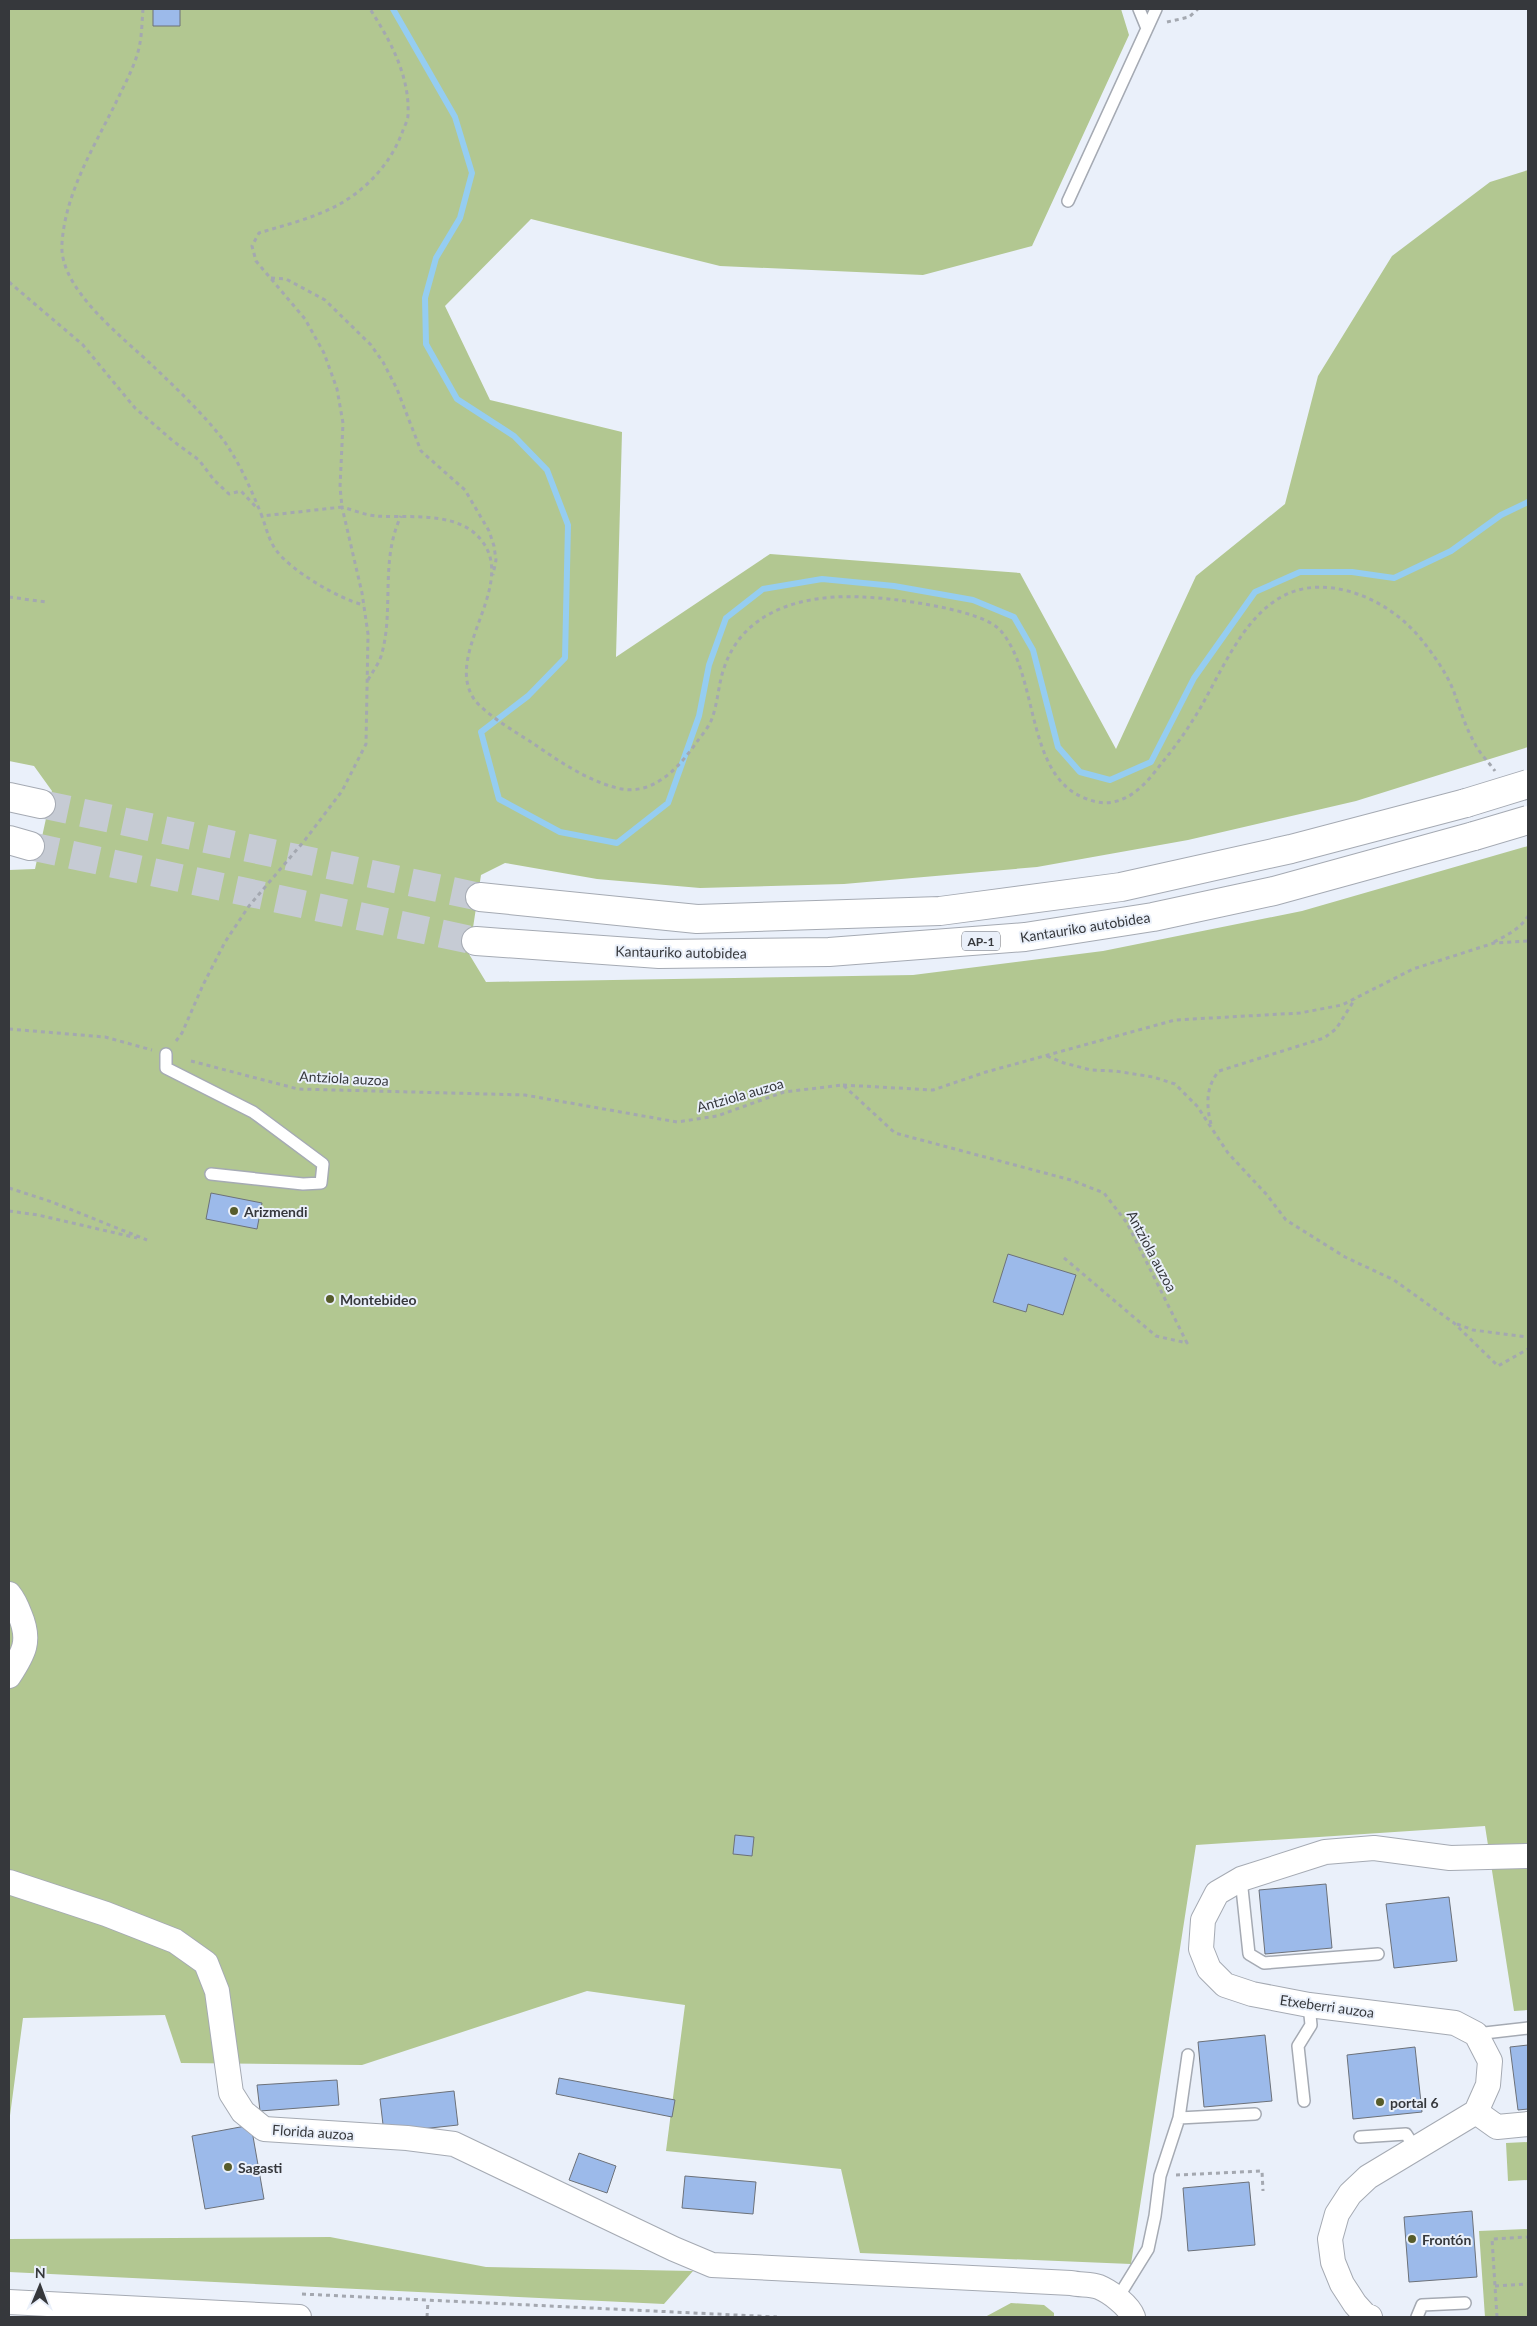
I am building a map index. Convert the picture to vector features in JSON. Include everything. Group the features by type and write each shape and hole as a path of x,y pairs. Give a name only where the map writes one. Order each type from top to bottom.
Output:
{"highway":[{"path":"480,898 697,919 940,911 1121,887 1292,849 1466,803 1528,784"},
{"path":"9,797 41,804"},
{"name":"Kantauriko autobidea","path":"476,942 679,954 828,952 1025,937 1153,917 1274,891 1528,820"}],"street":[{"path":"9,1594 14,1600 27,1631 21,1657 9,1676"},
{"name":"Etxeberri auzoa","path":"1476,2034 1455,2023 1309,2005 1252,1994 1225,1985 1209,1969 1201,1949 1203,1920 1217,1893 1241,1879 1325,1852 1374,1848 1450,1858 1528,1856"},
{"name":"Florida auzoa","path":"9,1882 106,1914 175,1941 206,1963 217,1991 232,2093 243,2112 264,2129 408,2138 454,2144 674,2249 712,2264 1071,2283 1100,2287 1117,2299 1131,2312 1133,2317"},
{"path":"1370,2317 1365,2315 1355,2304 1342,2284 1333,2262 1330,2239 1337,2214 1350,2194 1368,2177 1476,2112 1488,2085 1490,2061 1476,2034"},
{"path":"1476,2112 1497,2127 1528,2124"},
{"path":"9,2302 299,2317"}],"lane":[{"path":"1138,9 1146,26"},
{"path":"1068,201 1146,26 1156,9"},
{"path":"166,1054 166,1068 253,1112 322,1164 321,1183 302,1184 211,1174"},
{"path":"1241,1879 1250,1954 1264,1963 1378,1954"},
{"path":"1304,2102 1298,2046 1311,2025 1309,2005"},
{"path":"1476,2034 1528,2028"},
{"path":"1117,2299 1148,2249 1156,2216 1160,2176 1179,2118 1188,2055"},
{"path":"1179,2118 1255,2114"},
{"path":"1360,2137 1406,2134 1415,2148"},
{"path":"1417,2317 1422,2305 1465,2303"}],"path":[{"path":"143,9 140,43 132,70 86,158 66,215 62,245 63,263 76,286 96,312 194,405 219,434 246,478 275,549 285,561 339,598 364,605"},
{"path":"166,1054 182,1033 225,942 249,906 305,840 342,791 366,744 368,634 364,605 342,507 340,487 343,423 337,389 324,353 305,318 256,261 252,246 259,233 295,222 338,205 377,176 396,148 408,116 406,85 394,51 370,9"},
{"path":"1146,26 1189,17 1198,9"},
{"path":"270,278 286,279 325,300 371,345 383,362 397,389 421,451 465,490 489,531 496,560 492,580 470,650 467,671 474,700 497,719 552,757 590,778 620,790 640,790 663,780 687,756 710,723 725,665 739,639 772,611 809,599 867,597 915,603 975,615 1000,630 1017,661 1043,747 1051,767 1060,782 1071,792 1085,799 1099,803 1113,802 1126,798 1153,775 1202,704 1241,635 1272,603 1299,588 1317,586 1335,588 1372,600 1390,610 1418,635 1452,687 1465,725 1476,747 1496,774"},
{"path":"9,282 83,345 135,408 173,441 199,460 214,480 229,494 241,491 254,503 262,516"},
{"path":"262,516 342,507 372,516 401,516 454,522 472,532 490,552 492,580"},
{"path":"367,682 382,655 385,638 387,570 397,524 401,516"},
{"path":"9,596 46,602"},
{"path":"1489,944 1524,923 1528,916"},
{"path":"842,1085 933,1090 1174,1020 1300,1013 1342,1005 1413,969 1489,944 1528,941"},
{"path":"1211,1124 1208,1113 1210,1086 1219,1071 1324,1038 1336,1028 1355,998"},
{"name":"Antziola auzoa","path":"9,1029 104,1038 298,1089 524,1095 677,1122 717,1116 784,1092 842,1085 895,1133 1071,1180 1104,1193 1126,1224 1187,1343 1156,1336 1063,1257"},
{"path":"1046,1056 1091,1070 1144,1076 1175,1084 1197,1106 1211,1124 1228,1152 1267,1195 1286,1220 1345,1257 1394,1280 1454,1323 1498,1366 1528,1349"},
{"path":"9,1188 52,1202 147,1240 38,1215 9,1211"},
{"path":"1454,1323 1473,1330 1528,1337"},
{"path":"1160,2176 1262,2171 1264,2191"},
{"path":"1497,2317 1492,2239 1528,2237"},
{"path":"1495,2286 1528,2284"},
{"path":"301,2294 777,2317"},
{"path":"427,2317 428,2301"}],"green space":[{"path":"9,9 1121,9 1129,35 1032,246 923,275 720,266 531,219 445,306 490,400 622,432 616,657 770,554 1020,573 1116,749 1196,576 1285,504 1318,376 1392,256 1490,182 1528,170 1528,747 1356,801 1188,840 1037,867 844,884 700,888 597,879 505,863 481,875 469,954 486,982 913,975 1103,951 1302,911 1528,846 1528,2010 1514,2011 1485,1826 1196,1845 1131,2264 860,2253 841,2169 666,2151 685,2005 587,1991 362,2065 181,2063 165,2015 23,2018 9,2123 9,870 35,869 52,791 34,766 9,761"},
{"path":"1528,2142 1528,2180 1508,2181 1506,2143"},
{"path":"1528,2229 1528,2317 1485,2317 1479,2231"},
{"path":"330,2237 486,2267 693,2271 664,2304 9,2272 9,2239"},
{"path":"1011,2303 1044,2305 1054,2313 1054,2317 985,2317"}],"building":[{"path":"153,9 180,9 180,26 153,26"},
{"name":"Arizmendi","path":"211,1193 262,1203 257,1229 206,1219"},
{"path":"1008,1254 1076,1275 1063,1315 1028,1304 1026,1312 993,1302"},
{"path":"735,1835 754,1837 752,1856 733,1854"},
{"path":"1326,1884 1332,1948 1265,1954 1259,1890"},
{"path":"1449,1897 1457,1961 1394,1968 1386,1904"},
{"path":"1265,2035 1272,2101 1204,2107 1198,2042"},
{"path":"1528,2045 1528,2109 1518,2110 1510,2047"},
{"path":"1415,2047 1422,2112 1353,2119 1347,2055"},
{"path":"559,2078 675,2100 672,2117 556,2094"},
{"path":"337,2080 339,2105 260,2111 257,2085"},
{"path":"454,2091 458,2125 384,2133 380,2099"},
{"name":"Sagasti","path":"251,2125 264,2199 205,2209 192,2136"},
{"path":"579,2153 616,2166 607,2193 569,2180"},
{"path":"685,2176 756,2182 753,2214 682,2208"},
{"path":"1249,2182 1255,2245 1188,2251 1183,2188"},
{"path":"1472,2211 1477,2277 1409,2282 1404,2217"}],"waterway":[{"path":"393,9 455,117 472,173 460,218 436,258 425,298 426,344 457,399 514,436 547,470 568,525 565,658 528,696 481,732 499,799 560,832 617,843 668,803 699,716 709,665 726,618 763,589 822,579 894,586 973,600 1014,617 1033,650 1058,747 1080,772 1110,780 1151,762 1194,678 1255,592 1300,572 1352,572 1394,578 1451,551 1501,515 1528,502"}],"tunnel":[{"path":"41,804 480,897"},
{"path":"30,846 476,941"}],"place":[{"name":"Arizmendi","path":"234,1211"},
{"name":"Montebideo","path":"330,1299"},
{"name":"portal 6","path":"1380,2102"},
{"name":"Sagasti","path":"228,2167"},
{"name":"Frontón","path":"1412,2239"}]}
